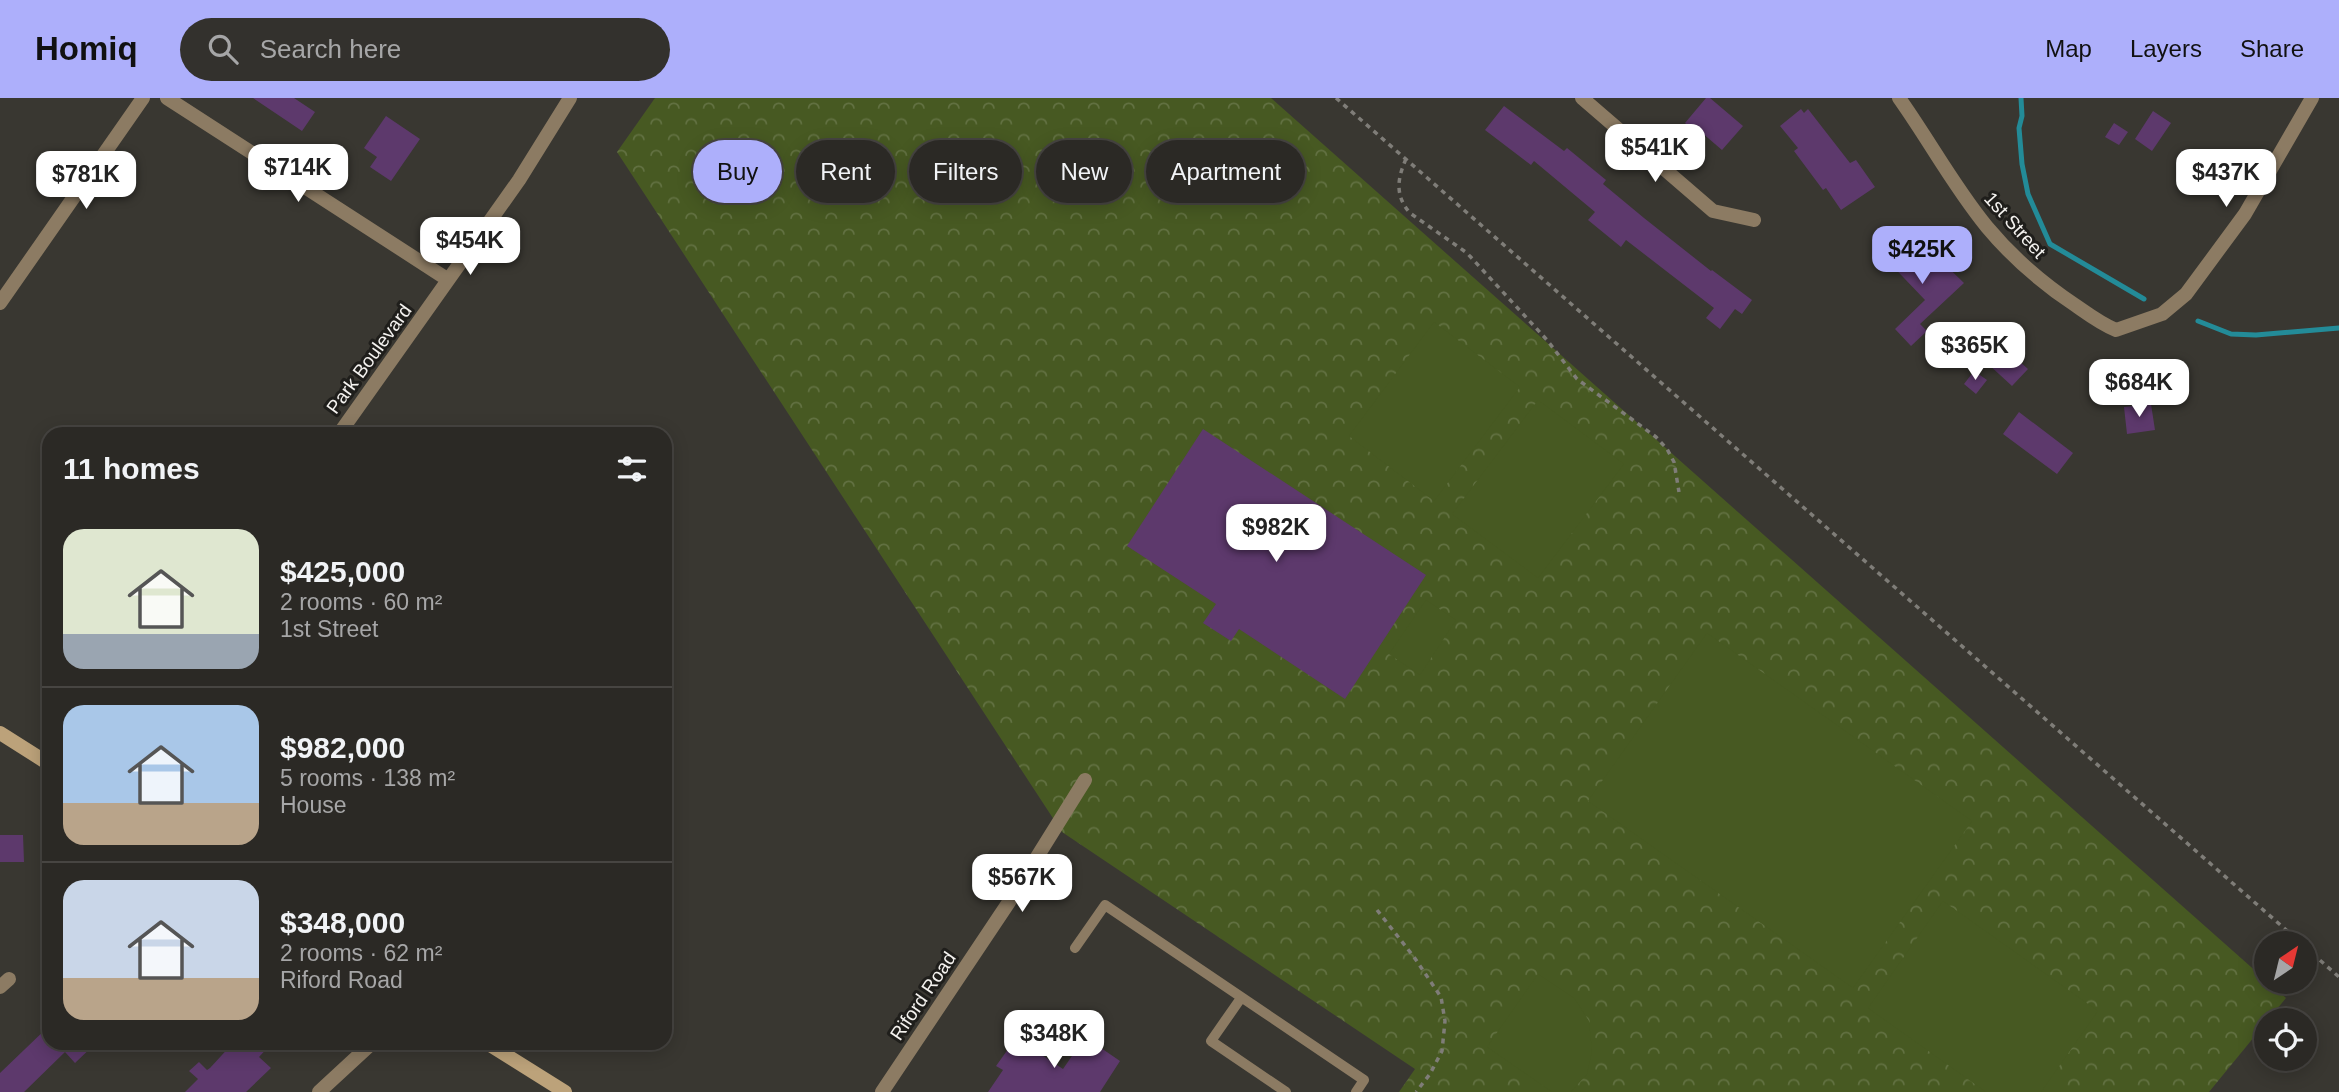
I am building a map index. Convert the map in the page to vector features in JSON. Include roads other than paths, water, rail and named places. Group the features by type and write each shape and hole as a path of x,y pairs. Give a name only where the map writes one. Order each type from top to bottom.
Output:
{"main road":[{"path":"0,733 42,760"},
{"path":"499,1050 565,1092"}],"street":[{"path":"0,303 143,98"},
{"path":"167,98 447,279"},
{"name":"Park Boulevard","path":"344,427 519,180 570,98"},
{"path":"1582,98 1713,211 1754,220"},
{"name":"1st Street","path":"1899,98 1986,225 2038,279 2104,325 2116,330 2162,314 2186,295 2245,214 2312,98"},
{"name":"Riford Road","path":"883,1092 1009,902 1085,780"},
{"path":"319,1092 364,1050"}],"lane":[{"path":"1075,948 1105,905 1364,1080 1356,1092"},
{"path":"1241,998 1211,1041 1286,1092"}],"waterway":[{"path":"2021,98 2022,116 2019,128 2022,164 2028,194 2050,244 2144,299"},
{"path":"2198,321 2231,334 2256,335 2339,328"}]}
